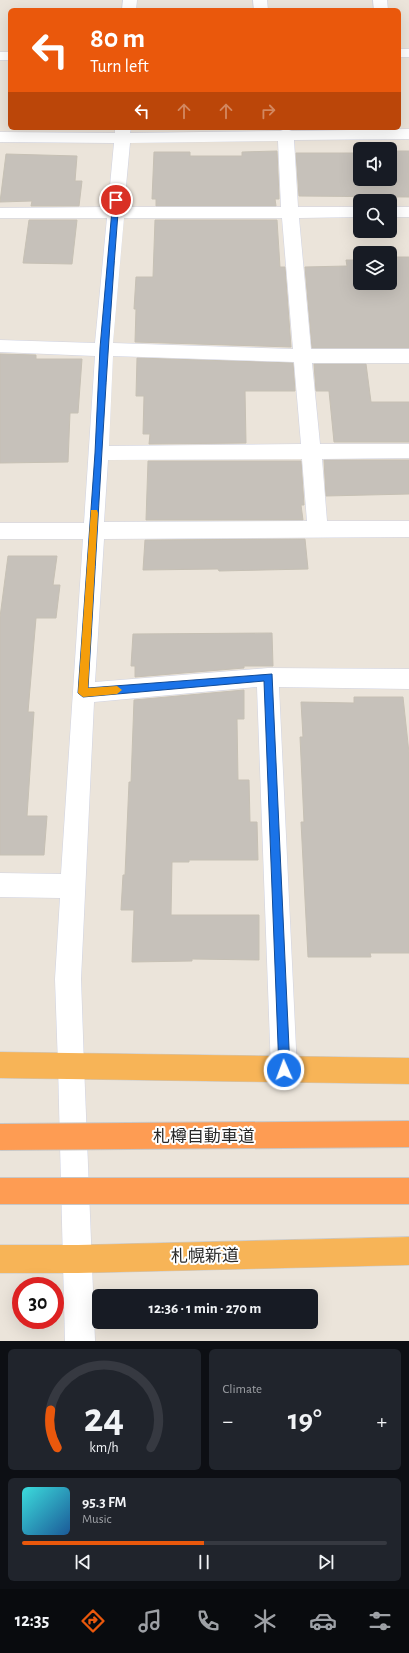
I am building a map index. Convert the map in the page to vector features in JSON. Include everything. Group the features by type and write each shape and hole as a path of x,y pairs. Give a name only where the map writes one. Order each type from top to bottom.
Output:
{"highway":[{"path":"0,1065 409,1071"},
{"name":"札樽自動車道","path":"0,1137 409,1134"},
{"path":"0,1192 409,1191"},
{"name":"札幌新道","path":"0,1259 78,1259 409,1251"}],"street":[{"path":"80,1341 68,979 83,693 99,453 104,348 114,213 122,133"},
{"path":"0,137 122,133 409,134"},
{"path":"286,134 290,213 318,529"},
{"path":"0,212 353,212"},
{"path":"397,212 409,212"},
{"path":"0,346 104,348 303,356 409,356"},
{"path":"99,453 409,451"},
{"path":"0,531 409,529"},
{"path":"83,693 268,677 409,679"},
{"path":"268,677 284,1070"},
{"path":"0,885 73,886"}],"building":[{"path":"277,151 279,199 275,199 276,206 156,206 156,199 152,199 154,152 190,152 190,156 242,156 242,152"},
{"path":"397,151 409,151 409,197 397,197 397,194 353,194 353,196 299,196 296,153 353,153 353,186 397,186"},
{"path":"6,154 77,156 75,181 82,181 79,206 31,206 32,201 0,202"},
{"path":"29,220 77,220 72,264 23,263"},
{"path":"155,220 277,220 280,267 285,267 291,347 135,342 136,309 134,309 136,277 153,277"},
{"path":"397,257 409,257 409,348 312,348 305,267 347,266 346,260 353,260 353,290 397,290"},
{"path":"0,354 36,355 36,359 82,359 78,413 70,413 68,462 0,463"},
{"path":"137,358 293,363 295,391 245,391 246,443 149,444 150,434 143,434 144,396 136,396"},
{"path":"314,364 366,364 371,402 409,402 409,442 334,442 329,391 316,391"},
{"path":"324,460 409,460 409,494 326,496"},
{"path":"148,461 301,461 304,505 301,505 303,520 146,520"},
{"path":"305,539 308,569 219,571 218,569 143,570 145,540"},
{"path":"8,556 57,556 53,585 60,585 56,618 36,618 28,712 34,712 27,816 47,816 44,855 0,855 0,617"},
{"path":"272,633 273,666 244,666 244,668 135,677 135,666 131,666 133,634"},
{"path":"244,690 244,719 237,719 238,780 249,780 250,822 257,822 258,860 189,860 189,862 172,862 171,915 259,915 259,960 192,959 192,961 132,962 134,910 121,910 123,875 125,875 129,782 131,782 134,700"},
{"path":"354,697 403,697 409,753 409,953 370,953 371,957 308,957 301,822 304,822 300,737 303,737 301,702 354,703"}],"slow traffic":[{"path":"94,513 83,693 117,690"}],"route":[{"path":"116,200 104,348 99,453 83,693 268,677 284,1070"}]}
